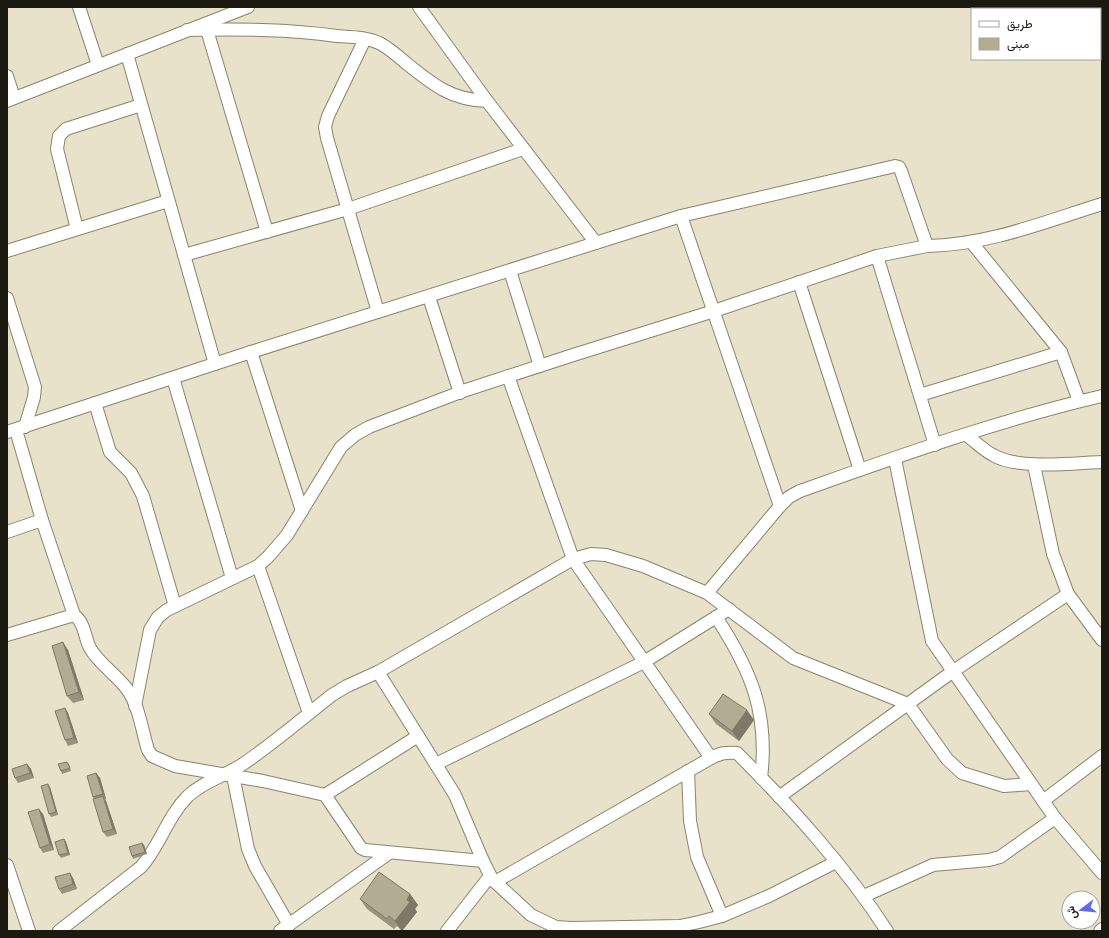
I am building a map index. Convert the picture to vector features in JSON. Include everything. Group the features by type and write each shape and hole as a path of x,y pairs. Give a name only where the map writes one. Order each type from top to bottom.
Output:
{"street":[{"path":"79,7 98,65"},
{"path":"7,76 11,100 248,7"},
{"path":"419,7 486,101 596,243"},
{"path":"187,30 299,31 365,39 381,44 433,83 453,95 469,100 486,101"},
{"path":"206,30 267,232"},
{"path":"365,39 328,116 325,127 378,312"},
{"path":"127,54 215,364"},
{"path":"77,229 57,150 59,136 66,129 141,105"},
{"path":"184,255 348,209 523,148"},
{"path":"16,430 251,352 681,216 895,166 899,167 901,172 927,246"},
{"path":"7,251 168,200"},
{"path":"135,706 150,630 158,617 175,606 258,566 268,557 287,535 341,447 355,434 408,411 508,376 714,311 877,256 927,246 972,243 1102,204"},
{"path":"681,216 780,506"},
{"path":"972,243 1061,352 1079,401"},
{"path":"877,256 935,444"},
{"path":"510,271 540,366"},
{"path":"799,282 860,470"},
{"path":"429,296 460,393"},
{"path":"7,298 34,387 34,397 16,430 42,520 74,615 79,619 94,655 113,672 128,690 135,706 148,750 152,756 175,766 228,775 325,795 418,736"},
{"path":"251,352 302,511"},
{"path":"920,395 1061,352"},
{"path":"508,376 573,559 711,758"},
{"path":"173,378 232,578"},
{"path":"707,593 780,506 789,497 800,491 935,444 1048,408 1102,396"},
{"path":"95,403 110,452 131,473 143,496 175,606"},
{"path":"966,435 993,456 1034,465 1102,462"},
{"path":"895,459 929,632 936,650 1055,818 1102,873"},
{"path":"1034,465 1053,554 1068,594 1102,640"},
{"path":"7,532 42,520"},
{"path":"59,931 141,867 150,857 171,816 188,796 210,780 228,775 347,686 378,672 573,559 591,554 606,555 643,566 707,593 798,661 908,704 947,759 962,773 1004,786 1032,784"},
{"path":"258,566 309,713"},
{"path":"779,796 952,672 1068,594"},
{"path":"436,764 644,662 729,609"},
{"path":"7,635 74,615"},
{"path":"716,617 733,643 752,683 756,697 764,731 764,752 761,778"},
{"path":"378,672 460,803 483,861 493,879 531,915 556,927 681,928 722,916 769,896 836,862"},
{"path":"447,931 493,879 721,753 737,754 779,796 864,896 887,931"},
{"path":"1043,801 1102,756"},
{"path":"688,771 690,821 697,857 722,916"},
{"path":"228,775 248,849 285,928 389,853"},
{"path":"325,795 361,848 365,850 483,861"},
{"path":"864,896 933,865 989,860 1000,857 1055,818"},
{"path":"7,865 29,931"}],"building":[{"path":"1048,7 1072,7 1072,8"},
{"path":"63,642 79,692 67,696 52,646"},
{"path":"723,694 747,710 732,731 709,714"},
{"path":"65,708 74,738 65,740 55,711"},
{"path":"67,762 70,768 61,771 58,764"},
{"path":"27,764 30,773 15,778 12,769"},
{"path":"96,773 103,794 93,797 87,776"},
{"path":"48,784 56,812 49,814 41,786"},
{"path":"103,796 113,829 103,832 93,799"},
{"path":"39,809 50,844 40,848 28,812"},
{"path":"64,839 68,853 59,855 55,842"},
{"path":"142,843 145,852 132,856 129,847"},
{"path":"379,872 410,894 407,900 410,902 395,921 389,916 387,919 360,899"},
{"path":"70,873 73,884 59,889 55,877"}]}
